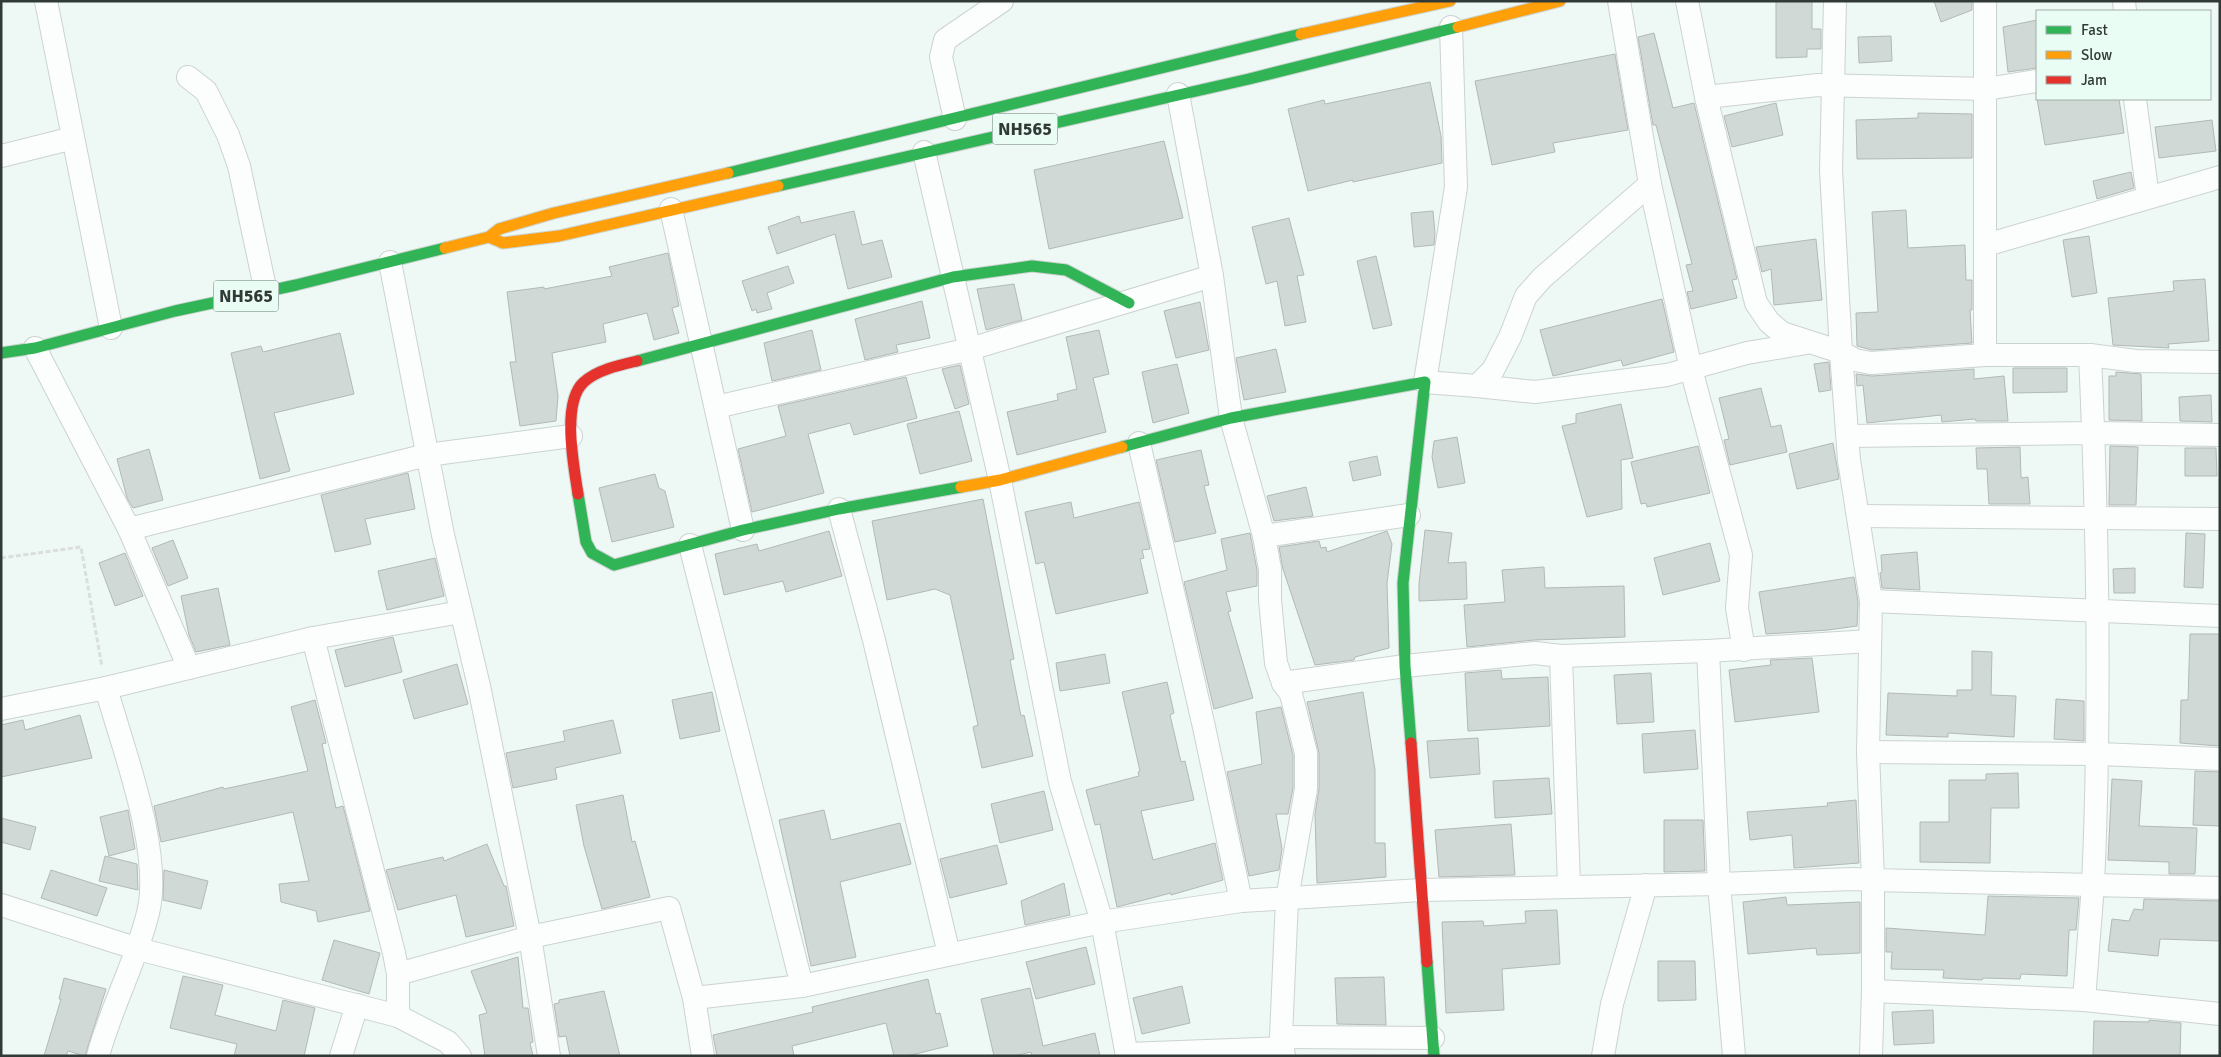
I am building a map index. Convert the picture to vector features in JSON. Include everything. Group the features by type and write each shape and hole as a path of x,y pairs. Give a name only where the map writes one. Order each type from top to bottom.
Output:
{"main road":[{"name":"NH565","path":"1,353 34,348 175,311 266,292 489,237 499,229 554,213 955,119 1243,47 1450,1"},
{"name":"NH565","path":"489,237 503,244 519,243 671,210 1249,79 1560,1"},
{"path":"1129,302 1066,270 1032,266 953,277 625,364 590,377 579,387 572,401 571,436 586,542 592,553 614,565 743,530 839,509 1000,480 1232,418 1425,382 1403,583 1405,666 1433,1047"}],"street":[{"path":"46,1 111,328"},
{"path":"955,119 941,57 945,40 1002,1"},
{"path":"1619,1 1650,184 1692,369 1741,556 1736,608 1744,650"},
{"path":"1687,1 1706,97 1756,303 1769,322 1782,333 1841,352 1855,360 1871,363 1986,355 2090,355 2136,361 2220,362"},
{"path":"1835,1 1831,170 1841,352 1848,436 1871,601 1868,752 1873,880 1871,1056"},
{"path":"1985,1 1986,355"},
{"path":"1451,27 1456,186 1425,382 1535,392 1667,375 1747,353 1809,342"},
{"path":"188,77 206,91 228,135 239,166 266,292"},
{"path":"1706,97 1818,85 1986,90 2036,81"},
{"path":"1178,94 1212,276 1232,418 1264,536 1270,569 1270,600 1276,663 1283,683 1292,694 1306,753 1306,789 1287,899 1282,1047"},
{"path":"2136,100 2148,197"},
{"path":"1,156 73,138"},
{"path":"924,152 1000,480 1060,782 1102,922 1127,1055 1282,1047 1433,1047"},
{"path":"1986,245 2220,177"},
{"path":"1477,386 1493,370 1510,338 1526,296 1542,278 1650,184"},
{"path":"671,210 743,530"},
{"path":"390,262 427,455 479,686 530,937 549,1056"},
{"path":"716,407 970,348 1212,276"},
{"path":"34,348 129,529 189,668"},
{"path":"2084,1000 2093,885 2099,754 2094,433 2090,355"},
{"path":"1848,436 2094,433 2220,435"},
{"path":"129,529 427,455 571,436"},
{"path":"1138,443 1204,727 1241,901"},
{"path":"839,509 874,640 949,954"},
{"path":"1264,536 1409,515"},
{"path":"1858,516 2220,519"},
{"path":"690,545 802,986"},
{"path":"1871,601 2220,616"},
{"path":"1,709 106,688 313,638 461,612"},
{"path":"313,638 345,756 398,974 398,1016"},
{"path":"1283,683 1405,666 1535,653 1561,656 1744,650 1870,641"},
{"path":"1708,651 1719,884 1734,1056"},
{"path":"1561,656 1569,885"},
{"path":"98,1056 106,1025 138,949 149,910 152,871 144,820 106,688"},
{"path":"1868,752 2099,754 2220,759"},
{"path":"694,998 802,986 1102,922 1241,901 1421,890 1569,885 1719,884 1853,879 2220,888"},
{"path":"1603,1056 1612,1004 1646,885"},
{"path":"1,905 138,949 398,1016 448,1042 460,1056"},
{"path":"398,974 530,937 669,908 694,998 703,1056"},
{"path":"1873,991 2084,1000 2220,1014"},
{"path":"341,1056 357,1005"}],"path":[{"path":"1,558 81,547 106,688"}],"building":[{"path":"1776,1 1812,1 1812,29 1821,29 1821,49 1807,49 1807,57 1776,58"},
{"path":"1934,1 1972,1 1972,10 1941,22"},
{"path":"2036,20 2036,68 2008,72 2003,27"},
{"path":"1654,33 1673,108 1694,103 1737,279 1732,280 1737,298 1691,309 1687,292 1693,291 1686,265 1692,264 1656,125 1653,125 1638,37"},
{"path":"1891,36 1892,61 1859,63 1858,37"},
{"path":"1615,54 1628,130 1553,143 1555,152 1492,165 1475,81"},
{"path":"1430,82 1441,136 1442,163 1353,182 1353,180 1308,191 1288,109 1324,100 1325,104"},
{"path":"2037,100 2119,100 2124,133 2045,145"},
{"path":"1776,103 1783,135 1732,147 1724,116"},
{"path":"1918,113 1972,114 1972,158 1857,159 1856,120 1918,118"},
{"path":"2212,120 2216,151 2159,158 2155,127"},
{"path":"1164,141 1183,218 1049,249 1034,170"},
{"path":"2131,172 2134,188 2097,199 2093,181"},
{"path":"1906,210 1908,248 1965,245 1966,280 1972,280 1972,310 1970,310 1972,343 1872,350 1857,346 1856,313 1878,312 1872,212"},
{"path":"854,211 862,245 882,240 892,277 848,289 835,234 777,254 768,227 799,216 801,223"},
{"path":"1433,211 1434,245 1414,247 1411,213"},
{"path":"1289,218 1304,275 1297,276 1306,322 1285,326 1277,281 1266,284 1252,227"},
{"path":"2089,236 2097,293 2072,297 2063,240"},
{"path":"1816,239 1822,300 1774,305 1771,269 1762,272 1756,247"},
{"path":"668,253 679,306 672,308 679,333 654,340 647,313 603,324 606,342 552,353 558,396 556,421 520,426 510,362 516,362 507,292 544,287 544,289 612,276 609,267"},
{"path":"1376,256 1392,325 1373,329 1357,261"},
{"path":"788,266 794,283 767,293 772,309 757,313 756,309 752,311 742,281"},
{"path":"2205,279 2209,341 2168,344 2169,348 2113,345 2108,298 2174,291 2173,281"},
{"path":"1014,284 1022,320 986,330 977,289"},
{"path":"1662,299 1674,352 1623,366 1621,360 1553,376 1540,330"},
{"path":"922,301 930,338 896,345 898,352 865,360 855,319"},
{"path":"1200,302 1209,350 1176,358 1164,311"},
{"path":"812,330 821,370 772,381 764,343"},
{"path":"1099,330 1109,374 1093,378 1106,432 1017,455 1007,412 1058,400 1057,394 1077,389 1066,337"},
{"path":"340,333 354,394 274,413 290,471 260,479 231,353 261,346 263,352"},
{"path":"1276,349 1286,392 1244,400 1236,358"},
{"path":"1829,362 1831,390 1819,392 1814,364"},
{"path":"1177,364 1189,413 1153,423 1142,372"},
{"path":"960,365 969,404 955,409 942,369"},
{"path":"2013,368 2067,368 2067,392 2013,393"},
{"path":"1974,369 1974,379 2004,376 2008,421 1976,421 1975,419 1942,422 1941,415 1867,423 1863,385 1857,386 1856,374 1872,376"},
{"path":"2116,372 2141,374 2142,421 2109,420 2109,376 2116,376"},
{"path":"906,377 917,418 854,435 850,423 808,434 824,493 752,512 738,449 786,436 778,406"},
{"path":"1761,388 1771,427 1781,425 1787,452 1730,465 1724,440 1729,439 1719,398"},
{"path":"2211,395 2212,422 2180,421 2179,397"},
{"path":"1621,404 1633,458 1621,460 1622,509 1587,517 1562,426 1576,423 1576,414"},
{"path":"959,411 972,461 920,474 907,424"},
{"path":"1457,437 1465,483 1438,488 1432,457 1434,441"},
{"path":"1833,443 1839,479 1797,489 1789,454"},
{"path":"1698,446 1710,493 1647,507 1646,503 1641,504 1631,462"},
{"path":"2110,446 2138,447 2136,505 2109,505"},
{"path":"2020,447 2021,478 2028,477 2030,504 1989,504 1987,469 1977,469 1976,448"},
{"path":"2185,448 2216,448 2217,476 2185,476"},
{"path":"149,449 163,500 133,508 127,498 117,459"},
{"path":"1201,450 1209,485 1204,486 1216,533 1175,542 1156,460"},
{"path":"1377,456 1381,475 1353,481 1349,462"},
{"path":"408,473 415,509 365,519 371,544 335,552 321,495"},
{"path":"655,474 659,488 665,491 674,527 612,542 599,488"},
{"path":"1306,487 1313,516 1274,521 1267,496"},
{"path":"983,499 1014,659 1010,660 1021,716 1024,715 1033,756 982,768 973,727 978,725 950,595 935,589 887,600 872,521"},
{"path":"1071,502 1074,518 1139,502 1150,549 1142,550 1144,558 1140,559 1148,593 1056,614 1044,562 1036,564 1025,512"},
{"path":"1425,530 1452,533 1448,563 1466,562 1467,599 1419,601"},
{"path":"829,531 842,576 786,592 783,581 724,595 715,554 757,544 759,551"},
{"path":"1387,531 1392,544 1387,583 1389,648 1355,657 1354,660 1315,665 1283,569 1279,547 1319,541 1321,548 1326,547 1327,552"},
{"path":"1250,533 1257,570 1257,586 1226,592 1231,611 1228,612 1253,698 1214,709 1184,582 1227,570 1221,539"},
{"path":"2186,533 2205,534 2203,588 2184,587"},
{"path":"173,540 188,578 168,586 152,548"},
{"path":"1710,543 1720,581 1663,595 1654,558"},
{"path":"1917,552 1920,590 1882,588 1880,573 1882,572 1881,555"},
{"path":"125,553 143,596 115,606 99,563"},
{"path":"435,558 444,596 387,610 378,571"},
{"path":"1544,567 1545,588 1624,586 1625,637 1534,640 1467,647 1464,605 1505,602 1502,570"},
{"path":"2135,568 2135,593 2114,593 2113,569"},
{"path":"1854,577 1858,602 1857,626 1766,634 1759,592"},
{"path":"218,588 230,645 196,652 189,635 181,596"},
{"path":"2190,634 2220,634 2220,746 2180,743 2181,700 2188,700"},
{"path":"393,637 402,672 345,687 335,650"},
{"path":"1972,651 1992,652 1991,695 2016,696 2014,737 1948,733 1948,737 1886,735 1888,693 1957,696 1957,690 1972,690"},
{"path":"1105,654 1110,683 1060,691 1056,663"},
{"path":"1812,658 1819,712 1735,722 1729,670 1771,665 1770,660"},
{"path":"457,664 468,704 414,719 403,680"},
{"path":"1501,670 1502,679 1548,677 1550,726 1468,731 1465,673"},
{"path":"1651,673 1654,722 1617,724 1614,675"},
{"path":"1167,682 1174,713 1170,715 1181,762 1185,761 1194,800 1141,811 1153,860 1215,843 1223,880 1171,895 1171,893 1117,907 1100,824 1095,825 1086,790 1139,776 1138,772 1140,771 1122,692"},
{"path":"712,692 720,731 680,739 672,700"},
{"path":"1363,692 1375,770 1375,843 1385,843 1386,877 1317,883 1315,814 1319,789 1319,753 1307,702"},
{"path":"2056,699 2084,701 2084,741 2054,739"},
{"path":"315,700 326,743 322,744 336,808 343,806 370,911 318,922 316,911 281,902 279,884 309,881 293,812 161,842 154,806 223,787 224,789 308,771 291,707"},
{"path":"1281,707 1293,755 1293,788 1288,814 1276,814 1282,849 1279,870 1249,876 1227,772 1262,764 1256,712"},
{"path":"80,715 92,758 1,777 1,725 23,720 25,730"},
{"path":"613,720 621,753 555,768 557,779 513,788 506,753 565,741 563,731"},
{"path":"1695,730 1698,769 1644,773 1642,734"},
{"path":"1478,738 1480,774 1430,778 1427,741"},
{"path":"2195,771 2220,772 2220,826 2193,825"},
{"path":"2018,773 2019,808 1991,808 1990,863 1920,862 1920,822 1949,822 1949,780 1986,780 1986,774"},
{"path":"1549,778 1552,814 1495,818 1493,781"},
{"path":"2112,779 2142,781 2139,826 2197,828 2195,874 2169,874 2169,862 2108,860"},
{"path":"1044,791 1053,830 1000,843 991,804"},
{"path":"623,795 632,842 635,841 650,897 602,909 584,846 576,805"},
{"path":"1856,800 1859,863 1794,868 1792,835 1750,840 1747,812 1828,806 1827,803"},
{"path":"128,810 135,849 109,856 100,817"},
{"path":"824,810 831,840 900,823 911,864 840,882 856,957 811,966 779,820"},
{"path":"1,818 36,827 30,850 1,842"},
{"path":"1664,820 1703,820 1705,871 1664,872"},
{"path":"1511,824 1515,875 1439,877 1435,830"},
{"path":"487,844 504,886 506,886 514,926 466,937 456,895 398,910 386,870 443,857 444,861"},
{"path":"997,845 1007,884 950,898 940,859"},
{"path":"105,856 137,864 138,890 99,881"},
{"path":"51,870 107,888 97,916 41,898"},
{"path":"164,870 208,881 201,909 163,900"},
{"path":"1064,883 1070,915 1025,925 1021,901"},
{"path":"1988,896 2079,898 2076,930 2069,930 2067,976 2021,974 2020,979 1983,978 1982,980 1943,978 1944,970 1891,969 1892,952 1886,952 1886,928 1985,935"},
{"path":"1786,897 1787,905 1860,902 1860,953 1817,955 1816,948 1748,954 1743,902"},
{"path":"2144,899 2220,901 2220,941 2160,939 2158,956 2108,951 2112,919 2129,921 2134,909 2143,910"},
{"path":"1557,910 1560,964 1502,969 1504,1010 1446,1013 1442,922 1483,921 1484,926 1526,923 1525,911"},
{"path":"334,940 380,953 369,994 322,980"},
{"path":"1086,947 1095,984 1036,999 1026,962"},
{"path":"518,957 523,1008 528,1008 533,1042 530,1043 533,1056 485,1056 479,1015 487,1013 471,971"},
{"path":"1658,961 1695,961 1696,1000 1658,1001"},
{"path":"183,976 223,985 215,1015 276,1031 283,1000 315,1008 304,1056 234,1056 237,1044 170,1028"},
{"path":"1384,977 1386,1025 1337,1024 1335,978"},
{"path":"64,978 106,989 85,1056 68,1051 66,1056 44,1056 61,999 59,999"},
{"path":"928,979 936,1014 940,1013 948,1046 907,1056 894,1056 886,1023 792,1046 794,1056 717,1056 713,1035 813,1012 812,1007"},
{"path":"1182,986 1190,1023 1142,1034 1133,998"},
{"path":"1030,988 1043,1046 1095,1033 1100,1056 1032,1056 1031,1052 1014,1056 994,1056 981,999"},
{"path":"604,991 620,1056 570,1056 566,1036 559,1037 554,1004 559,1003 559,1000"},
{"path":"1933,1010 1934,1043 1894,1045 1892,1012"},
{"path":"2149,1020 2181,1023 2180,1056 2093,1056 2094,1021 2149,1022"}],"traffic: fast":[{"path":"778,186 1249,79 1458,27"},
{"path":"728,173 1301,34"},
{"path":"1,353 35,348 175,311 296,285 445,248"},
{"path":"637,361 953,277 1032,266 1066,270 1129,303"},
{"path":"1122,447 1231,418 1425,382 1403,583 1405,666 1411,743"},
{"path":"578,494 586,542 592,553 614,565 743,530 839,509 961,487"},
{"path":"1427,962 1434,1056"}],"traffic: slow":[{"path":"1301,34 1450,1"},
{"path":"1458,27 1560,1"},
{"path":"445,248 489,237 499,229 554,213 728,173"},
{"path":"489,237 503,243 559,236 778,186"},
{"path":"961,487 1000,480 1122,447"}],"traffic: jam":[{"path":"578,494 571,435 573,404 577,391 584,382 595,374 609,368 637,361"},
{"path":"1411,743 1427,962"}]}
